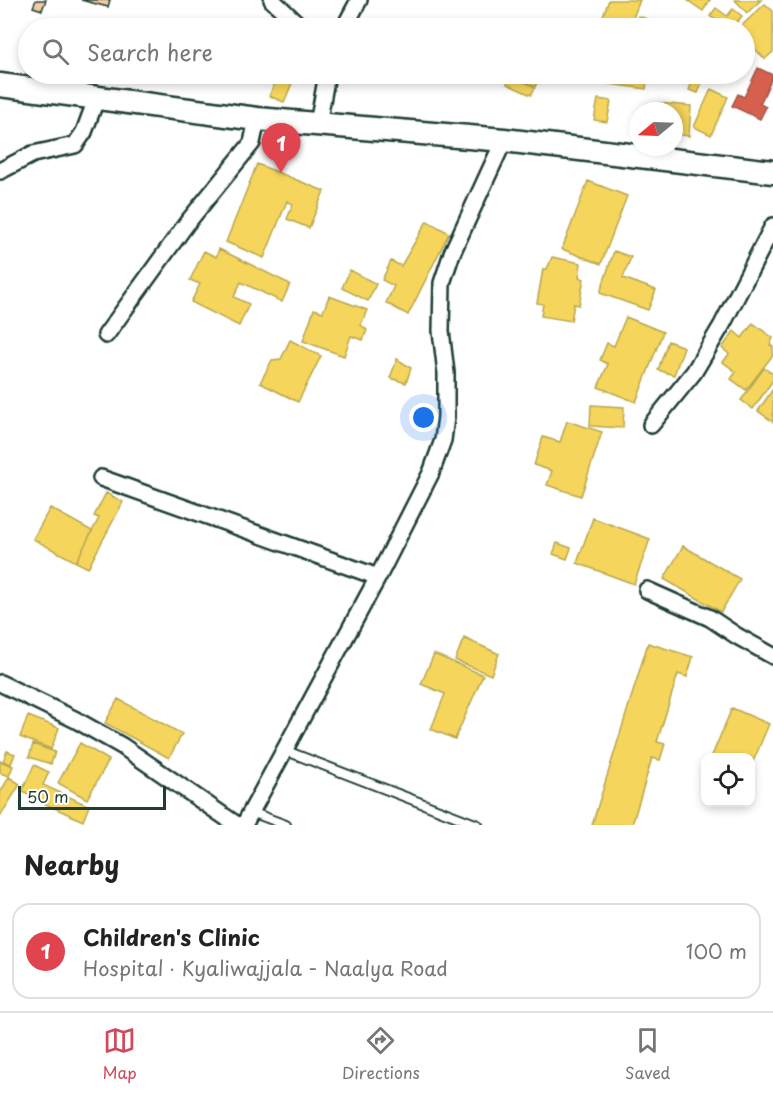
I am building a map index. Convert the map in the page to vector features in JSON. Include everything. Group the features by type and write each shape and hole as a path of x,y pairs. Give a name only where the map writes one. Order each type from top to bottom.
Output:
{"main road":[{"path":"0,85 257,119 504,140 773,172"}],"street":[{"path":"273,0 292,18"},
{"path":"349,18 358,0"},
{"path":"318,124 325,84"},
{"path":"0,171 33,154 75,144 84,132 97,97"},
{"path":"106,334 187,223 252,143 257,119"},
{"path":"247,818 378,577 431,473 443,440 446,417 446,373 441,331 442,283 452,253 504,140"},
{"path":"651,425 694,372 722,325 773,226"},
{"path":"101,478 378,577"},
{"path":"647,590 710,618 773,656"},
{"path":"0,683 76,720 122,746 237,825"}],"lane":[{"path":"284,750 478,825"},
{"path":"247,818 286,825"}],"building: Homes":[{"path":"609,0 640,0 633,18 602,18"},
{"path":"687,0 710,0 703,11"},
{"path":"735,0 761,0 747,13"},
{"path":"765,4 773,11 773,52 765,59 755,49 755,18 750,18"},
{"path":"716,8 727,16 733,9 742,16 740,18 712,18 710,16"},
{"path":"274,84 292,84 284,102 269,96"},
{"path":"507,84 529,84 535,87 531,95"},
{"path":"610,84 647,84 646,89"},
{"path":"691,84 701,84 698,93 689,90"},
{"path":"711,89 728,97 711,135 694,127"},
{"path":"598,99 611,101 607,122 594,120"},
{"path":"683,105 691,106 689,136 683,135"},
{"path":"257,164 324,191 309,228 287,219 293,204 287,201 264,258 226,242"},
{"path":"588,181 627,196 601,264 562,249"},
{"path":"427,221 449,233 408,315 386,303 394,286 382,280 391,261 401,266"},
{"path":"219,249 290,284 282,302 241,282 234,297 249,304 239,326 191,302 200,284 190,280 204,251 216,257"},
{"path":"614,251 631,257 623,278 656,290 648,310 600,293"},
{"path":"552,257 581,263 579,277 584,279 579,305 574,304 571,321 541,316 543,304 537,303 543,269 547,269"},
{"path":"350,270 376,284 368,301 342,288"},
{"path":"329,296 367,310 361,325 367,330 363,340 351,336 344,356 303,341 314,309 323,312"},
{"path":"626,317 663,332 636,402 598,387 608,364 600,360 607,343 614,346"},
{"path":"753,323 773,338 770,345 773,347 773,355 746,390 731,379 736,372 723,362 729,354 722,348 734,331 742,338"},
{"path":"290,340 321,356 298,402 260,383 272,360 281,359"},
{"path":"668,341 684,347 674,375 658,370"},
{"path":"397,359 411,368 406,383 390,378"},
{"path":"764,368 773,374 773,380 753,409 741,400"},
{"path":"773,389 773,422 758,411"},
{"path":"591,405 624,407 623,428 590,426"},
{"path":"567,421 602,432 581,496 547,485 552,471 534,465 543,437 560,442"},
{"path":"106,493 123,502 88,568 76,562 99,518 94,516"},
{"path":"50,508 92,531 76,562 33,539"},
{"path":"593,518 650,539 634,584 577,563"},
{"path":"557,543 571,548 567,559 553,554"},
{"path":"683,546 740,579 721,612 664,579"},
{"path":"464,638 499,654 491,675 455,660"},
{"path":"648,643 693,657 687,677 678,674 657,742 665,744 660,760 652,758 632,825 592,825"},
{"path":"434,654 483,675 455,739 431,729 445,694 421,684"},
{"path":"118,699 182,734 169,758 105,723"},
{"path":"732,708 769,724 755,757 755,753 713,753"},
{"path":"28,716 59,728 51,749 20,737"},
{"path":"80,743 109,760 87,799 58,783"},
{"path":"33,744 55,752 51,764 29,757"},
{"path":"7,751 15,754 11,764 3,761"},
{"path":"0,761 13,766 9,776 0,773"},
{"path":"34,765 49,772 43,785 89,806 83,821 32,798 33,796 22,791"},
{"path":"9,777 20,784 0,817 0,793"}],"building: Shops":[{"path":"758,68 773,75 760,104 766,107 760,119 732,106 738,94 744,97 750,84 755,84 755,74"}],"building: Other":[{"path":"36,0 46,0 42,10 33,7"},
{"path":"81,0 110,0 108,7"}],"place":[{"name":"Children's Clinic","path":"281,173"}]}
